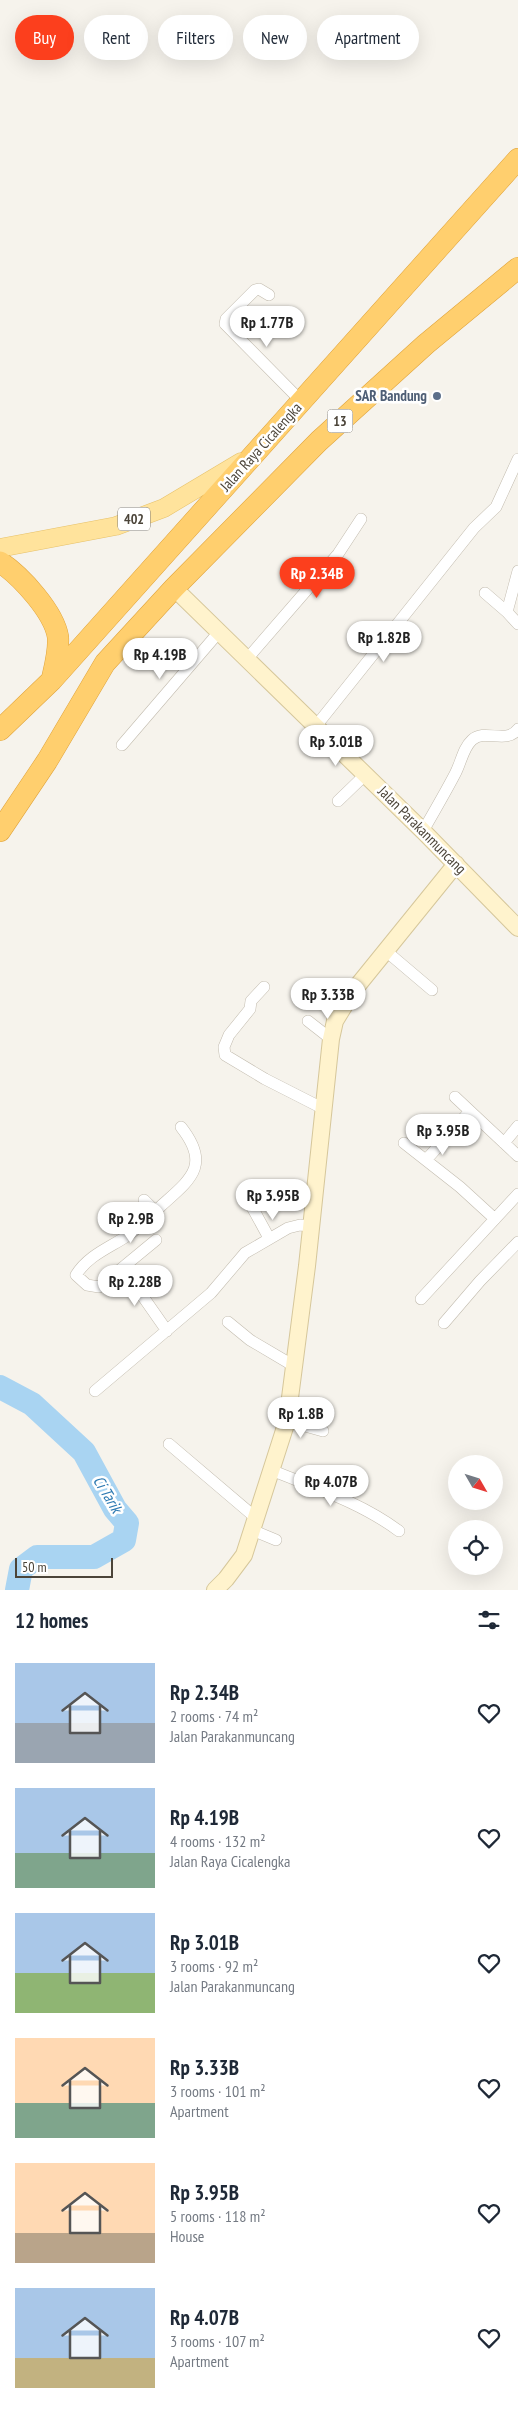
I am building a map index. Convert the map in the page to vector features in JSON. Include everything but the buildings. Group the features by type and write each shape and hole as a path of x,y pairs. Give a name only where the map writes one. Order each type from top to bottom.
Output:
{"highway":[{"name":"Jalan Raya Cicalengka","path":"0,730 52,680 518,159"},
{"name":"13","path":"0,831 47,761 105,663 174,588 318,441 426,344 518,268"},
{"path":"0,562 26,585 46,610 56,630 58,646 52,680"}],"main road":[{"name":"402","path":"0,548 116,526 164,508 255,454"}],"street":[{"path":"269,295 262,290 255,290 226,319 225,324 302,402"},
{"path":"316,726 474,528 496,508 518,459"},
{"path":"247,659 338,554 361,520"},
{"path":"507,612 518,571"},
{"name":"Jalan Parakanmuncang","path":"174,588 366,774 518,928"},
{"path":"485,593 518,624"},
{"path":"122,745 219,632"},
{"path":"423,831 473,738 481,736 506,737 518,729"},
{"path":"338,801 366,774"},
{"path":"215,1590 236,1568 244,1555 287,1421 311,1226 331,1039 342,1008 456,864"},
{"path":"386,952 432,990"},
{"path":"264,987 251,1001 250,1009 229,1035 224,1047 225,1054 265,1079 324,1109"},
{"path":"308,1021 331,1039"},
{"path":"455,1097 518,1156"},
{"path":"426,1160 470,1111"},
{"path":"504,1143 518,1126"},
{"path":"156,1240 99,1287 87,1285 76,1275 101,1250 133,1231 190,1180 195,1163 192,1142 181,1127"},
{"path":"404,1143 464,1191 494,1219"},
{"path":"421,1299 518,1194"},
{"path":"144,1200 155,1211"},
{"path":"252,1207 269,1238"},
{"path":"95,1392 211,1293 245,1253 288,1228 300,1225 311,1226"},
{"path":"444,1324 467,1295 518,1242"},
{"path":"123,1268 167,1330"},
{"path":"228,1322 250,1340 294,1366"},
{"path":"287,1421 323,1431"},
{"path":"169,1444 254,1524 276,1540"},
{"path":"271,1470 334,1493 376,1515 399,1532"}],"waterway":[{"name":"Ci Tarik","path":"0,1387 32,1404 84,1452 115,1509 127,1523 124,1540 94,1557 37,1557 21,1569 17,1590"}],"place":[{"name":"SAR Bandung","path":"437,396"}]}
